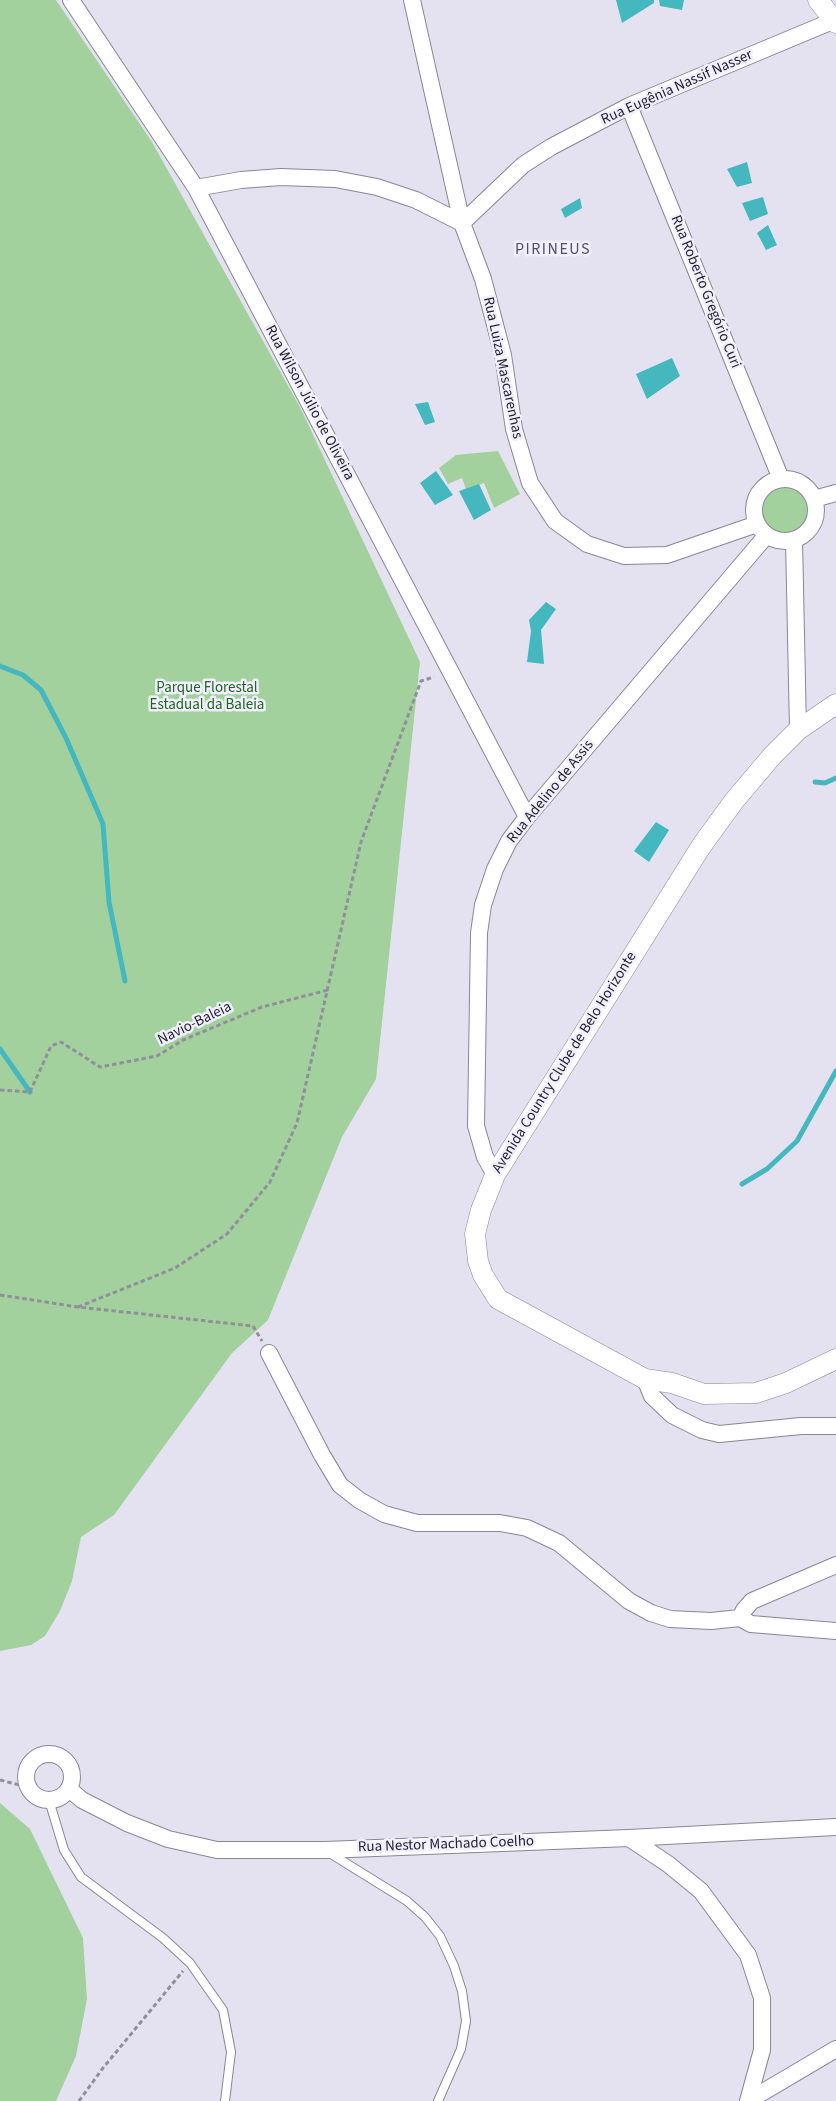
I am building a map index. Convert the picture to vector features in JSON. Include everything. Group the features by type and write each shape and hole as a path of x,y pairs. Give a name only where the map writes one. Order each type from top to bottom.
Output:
{"street":[{"name":"Rua Wilson Júlio de Oliveira","path":"71,0 196,188 527,817"},
{"name":"Rua Luiza Mascarenhas","path":"412,0 462,223 483,279 503,355 514,429 531,483 555,521 587,544 624,556 667,555 762,530"},
{"path":"818,0 835,22"},
{"name":"Rua Eugênia Nassif Nasser","path":"462,223 523,165 551,147 629,106 835,22"},
{"name":"Rua Roberto Gregório Curi","path":"629,106 781,479"},
{"path":"196,188 241,180 281,177 335,179 377,187 416,200 462,223"},
{"path":"781,479 791,479 801,483 814,499 816,508 813,524 809,531 794,540 775,540 762,530 753,513 760,490 769,483 781,479"},
{"path":"814,499 836,493"},
{"name":"Rua Adelino de Assis","path":"495,1175 485,1157 476,1126 479,933 483,905 495,869 509,841 527,817 762,530"},
{"path":"794,540 798,730"},
{"name":"Avenida Country Clube de Belo Horizonte","path":"836,704 798,730 772,756 734,801 702,845 495,1175 481,1210 475,1234 478,1261 483,1275 498,1299 645,1379 672,1383 704,1394 756,1393 786,1383 836,1359"},
{"path":"815,1370 836,1348"},
{"path":"269,1353 340,1485 359,1500 384,1514 417,1523 500,1523 527,1528 559,1543 629,1601 651,1613 670,1619 711,1621 740,1618 751,1624 836,1631"},
{"path":"645,1379 652,1396 672,1415 702,1430 719,1434 801,1426 836,1426"},
{"path":"740,1618 752,1601 836,1565"},
{"path":"45,1754 62,1758 68,1764 71,1772 72,1781 69,1789 60,1797 49,1800 40,1798 27,1787 26,1770 30,1762 37,1756 45,1754"},
{"name":"Rua Nestor Machado Coelho","path":"69,1789 90,1804 127,1823 168,1839 217,1850 325,1850 836,1827"},
{"path":"629,1838 668,1864 701,1891 748,1955 762,1998 762,2049 748,2101"},
{"path":"748,2101 836,2049"}],"lane":[{"path":"49,1800 64,1851 81,1877 163,1938 190,1963 223,2010 231,2052 225,2101"},
{"path":"325,1850 407,1901 425,1917 440,1936 454,1966 462,1991 465,2021 461,2049 438,2101"}],"path":[{"path":"78,1307 175,1268 227,1234 270,1182 297,1123 361,842 421,681 450,672"},
{"name":"Navio-Baleia","path":"0,1090 30,1092 51,1046 61,1042 100,1067 157,1056 183,1040 262,1007 328,990"},
{"path":"0,1295 78,1307 254,1326 269,1353"},
{"path":"0,1780 27,1787"},
{"path":"79,2101 103,2068 190,1963"}],"green space":[{"name":"Parque Florestal Estadual da Baleia","path":"0,0 56,0 152,142 301,409 420,662 376,1079 342,1137 268,1320 232,1353 114,1515 81,1537 72,1581 60,1611 45,1636 31,1645 0,1651"},
{"path":"498,451 520,494 494,508 484,483 466,489 462,478 448,484 439,468 456,455"},
{"path":"785,481 796,483 809,494 814,510 812,521 801,534 785,539 774,537 761,526 756,510 758,499 769,486"},
{"path":"0,1803 30,1829 83,1938 87,1999 76,2056 56,2101 0,2101"}],"water":[{"path":"616,0 654,0 654,3 622,23"},
{"path":"659,0 684,0 682,10 660,6"},
{"path":"747,162 752,183 737,187 727,169"},
{"path":"763,197 768,214 750,221 742,203"},
{"path":"580,198 582,208 565,218 561,209"},
{"path":"768,225 777,245 766,250 757,233"},
{"path":"672,358 680,376 647,399 636,374"},
{"path":"428,402 435,422 425,425 415,404"},
{"path":"436,471 453,495 435,505 420,483"},
{"path":"479,484 491,510 474,520 459,491"},
{"path":"546,602 556,609 541,630 544,664 527,662 531,631 529,620"},
{"path":"656,822 669,830 649,862 634,851"}],"waterway":[{"path":"0,666 23,675 41,690 66,738 103,824 109,902 125,981"},
{"path":"815,782 825,783 836,778"},
{"path":"0,1049 30,1092"},
{"path":"742,1184 767,1169 797,1141 836,1071"}],"district":[{"name":"PIRINEUS","path":"553,250"}]}
